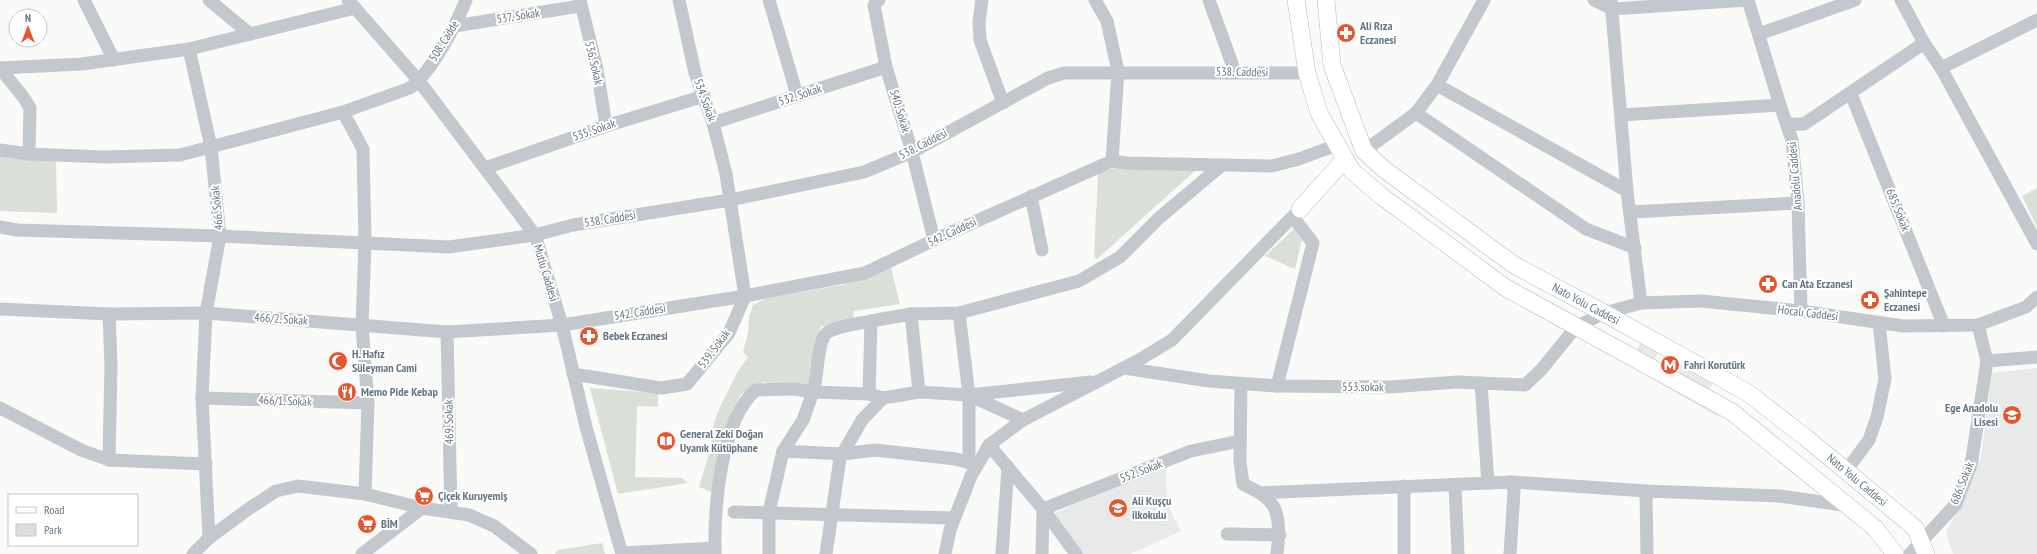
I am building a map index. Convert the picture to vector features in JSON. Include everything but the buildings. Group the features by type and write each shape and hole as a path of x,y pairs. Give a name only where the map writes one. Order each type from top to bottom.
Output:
{"main road":[{"path":"1296,0 1307,73 1319,113 1344,158 1380,195 1506,288 1732,412 1875,528 1895,554"},
{"name":"Nato Yolu Caddesi","path":"1326,0 1332,65 1364,151 1385,170 1514,265 1748,393 1915,528 1919,550"},
{"path":"1297,213 1344,158"}],"street":[{"path":"84,0 114,60"},
{"path":"209,0 250,34"},
{"name":"508. Cadde","path":"419,81 455,26 466,0"},
{"name":"534. Sokak","path":"679,0 695,73 713,123 726,174 730,200"},
{"path":"769,0 797,95"},
{"path":"982,0 979,22 980,40 1003,103"},
{"path":"1095,0 1107,21 1118,71 1112,161 1127,164 1222,164 1272,166 1299,159 1344,158"},
{"path":"1209,0 1235,72"},
{"path":"1364,151 1416,112 1437,85 1484,0"},
{"path":"1594,0 1612,5 1748,0"},
{"name":"Anadolu Caddesi","path":"1748,0 1792,140 1798,203 1801,311"},
{"path":"1759,34 1855,0"},
{"path":"1901,0 1924,43 1941,68 2037,244"},
{"name":"540. Sokak","path":"876,2 886,67 912,152 934,240"},
{"name":"537. Sokak","path":"455,26 580,3"},
{"name":"536. Sokak","path":"580,3 597,68 606,126"},
{"path":"0,68 82,64 189,49 250,34 351,4"},
{"name":"Mutlu Caddesi","path":"351,4 419,81 485,168 510,204 535,235 562,325 573,374 622,553"},
{"path":"1612,5 1627,191 1631,212 1641,303"},
{"path":"1941,68 2037,20"},
{"path":"1787,124 1804,124 1851,94 1924,43"},
{"name":"466. Sokak","path":"189,49 211,147 220,236 206,314 202,398 209,538"},
{"name":"532. Sokak","path":"713,123 886,67"},
{"path":"0,68 30,108 29,154"},
{"name":"538. Caddesi","path":"0,227 17,230 220,236 449,247 535,235 573,225 730,200 864,172 912,152 1048,78 1064,73 1118,71 1307,73"},
{"path":"0,150 29,154 105,157 180,155 343,112 410,88 419,81"},
{"path":"1437,85 1627,191"},
{"name":"685. Sokak","path":"1851,94 1944,326"},
{"name":"535. Sokak","path":"485,168 606,126 704,96"},
{"path":"1621,115 1780,105"},
{"path":"343,112 363,149 365,242 362,325 368,403 365,494"},
{"path":"1416,112 1586,229 1635,248"},
{"name":"542. Caddesi","path":"562,325 745,296 865,273 1031,196 1112,161"},
{"path":"769,554 769,512 783,451 802,420 814,392 817,382 820,343 824,335 840,328 911,314 959,313 1079,282 1120,257 1159,218 1222,164"},
{"path":"1031,196 1042,250"},
{"path":"730,200 745,296"},
{"path":"1631,212 1798,203"},
{"path":"973,464 989,446 1023,420 1124,368 1172,340 1297,213 1313,243 1277,386"},
{"name":"539. Sokak","path":"573,374 661,388 687,384 729,333 745,296"},
{"name":"Hocalı Caddesi","path":"1576,327 1604,313 1641,303 1701,302 1801,311 1903,326 1978,325 2026,307 2037,297"},
{"name":"466/2. Sokak","path":"0,309 109,314 206,314 447,332 562,325"},
{"path":"945,554 950,530 971,476 973,464 969,395 959,313"},
{"path":"109,314 111,365 109,460"},
{"path":"911,314 919,392"},
{"path":"869,394 871,321"},
{"path":"1846,471 1869,440 1877,416 1886,378 1879,323"},
{"name":"686. Sokak","path":"1919,550 1956,504 1971,465 1987,361 1978,325"},
{"name":"553.sokak","path":"1124,368 1209,381 1277,386 1390,387 1457,382 1525,384 1541,370 1576,327"},
{"name":"469. Sokak","path":"447,332 451,512"},
{"path":"1987,361 2037,358"},
{"path":"622,553 715,551 719,478 729,437 742,403 756,390 794,389 814,392 869,394 883,398 919,392 969,395 1098,381"},
{"path":"1481,383 1488,483"},
{"path":"1241,384 1240,462 1243,484 1260,493 1274,506 1280,535 1277,554"},
{"path":"969,395 1023,420"},
{"name":"466/1. Sokak","path":"202,398 368,403"},
{"path":"826,554 840,458 862,420 883,398"},
{"path":"0,408 81,450 109,460 206,464"},
{"name":"552. Sokak","path":"1043,509 1191,451 1240,441"},
{"path":"989,446 1043,509 1076,554"},
{"path":"783,451 843,454 875,450 956,460 973,464"},
{"path":"1002,554 1008,467"},
{"path":"1260,493 1512,482 1646,491 1780,496 1849,506"},
{"path":"1510,554 1514,492 1512,482"},
{"path":"1455,485 1458,554"},
{"path":"193,554 209,538 276,491 298,486 365,494 422,508 469,515 494,526 530,554"},
{"path":"1404,486 1404,554"},
{"path":"1646,491 1647,554"},
{"path":"362,554 422,508"},
{"path":"1042,554 1043,509"},
{"path":"734,512 954,518"},
{"path":"1227,534 1280,535"}],"shaded area":[{"path":"1633,319 1739,380 1713,383 1708,391 1721,411 1717,416 1612,355 1647,356 1637,350 1641,342 1630,324","holes":["1664,344 1682,365 1679,368 1678,374 1649,369"]},
{"path":"2037,368 2037,554 1953,554 1946,532 1969,486 1981,456 1992,373"},
{"name":"Ali Kuşçu ilkokulu","path":"1166,468 1167,503 1181,531 1131,554 1081,554 1056,521 1055,513 1141,475"}],"green space":[{"path":"0,156 56,160 57,213 0,211"},
{"path":"1115,168 1196,170 1097,259 1094,256 1098,173"},
{"path":"2037,188 2037,227 2022,196"},
{"path":"1294,229 1302,239 1295,269 1265,256"},
{"path":"891,268 900,304 854,311 853,320 839,327 821,326 812,358 813,381 807,387 763,382 741,394 731,413 712,492 699,487 711,447 712,430 719,409 738,371 748,357 743,352 748,333 749,317 753,305 767,298 842,285"},
{"path":"590,388 658,393 658,407 637,406 635,477 682,478 688,483 618,494"},
{"path":"602,543 605,554 555,554 558,550"}],"place":[{"name":"Ali Rıza Eczanesi","path":"1346,33"},
{"name":"Can Ata Eczanesi","path":"1768,284"},
{"name":"Şahintepe Eczanesi","path":"1870,300"},
{"name":"Bebek Eczanesi","path":"589,336"},
{"name":"H. Hafız Süleyman Cami","path":"338,361"},
{"name":"Fahri Korutürk","path":"1670,365"},
{"name":"Memo Pide Kebap","path":"347,392"},
{"name":"Ege Anadolu Lisesi","path":"2012,415"},
{"name":"General Zeki Doğan Uyanık Kütüphane","path":"666,441"},
{"name":"Çiçek Kuruyemiş","path":"424,496"},
{"name":"Ali Kuşçu ilkokulu","path":"1118,508"},
{"name":"BİM","path":"367,524"}]}
